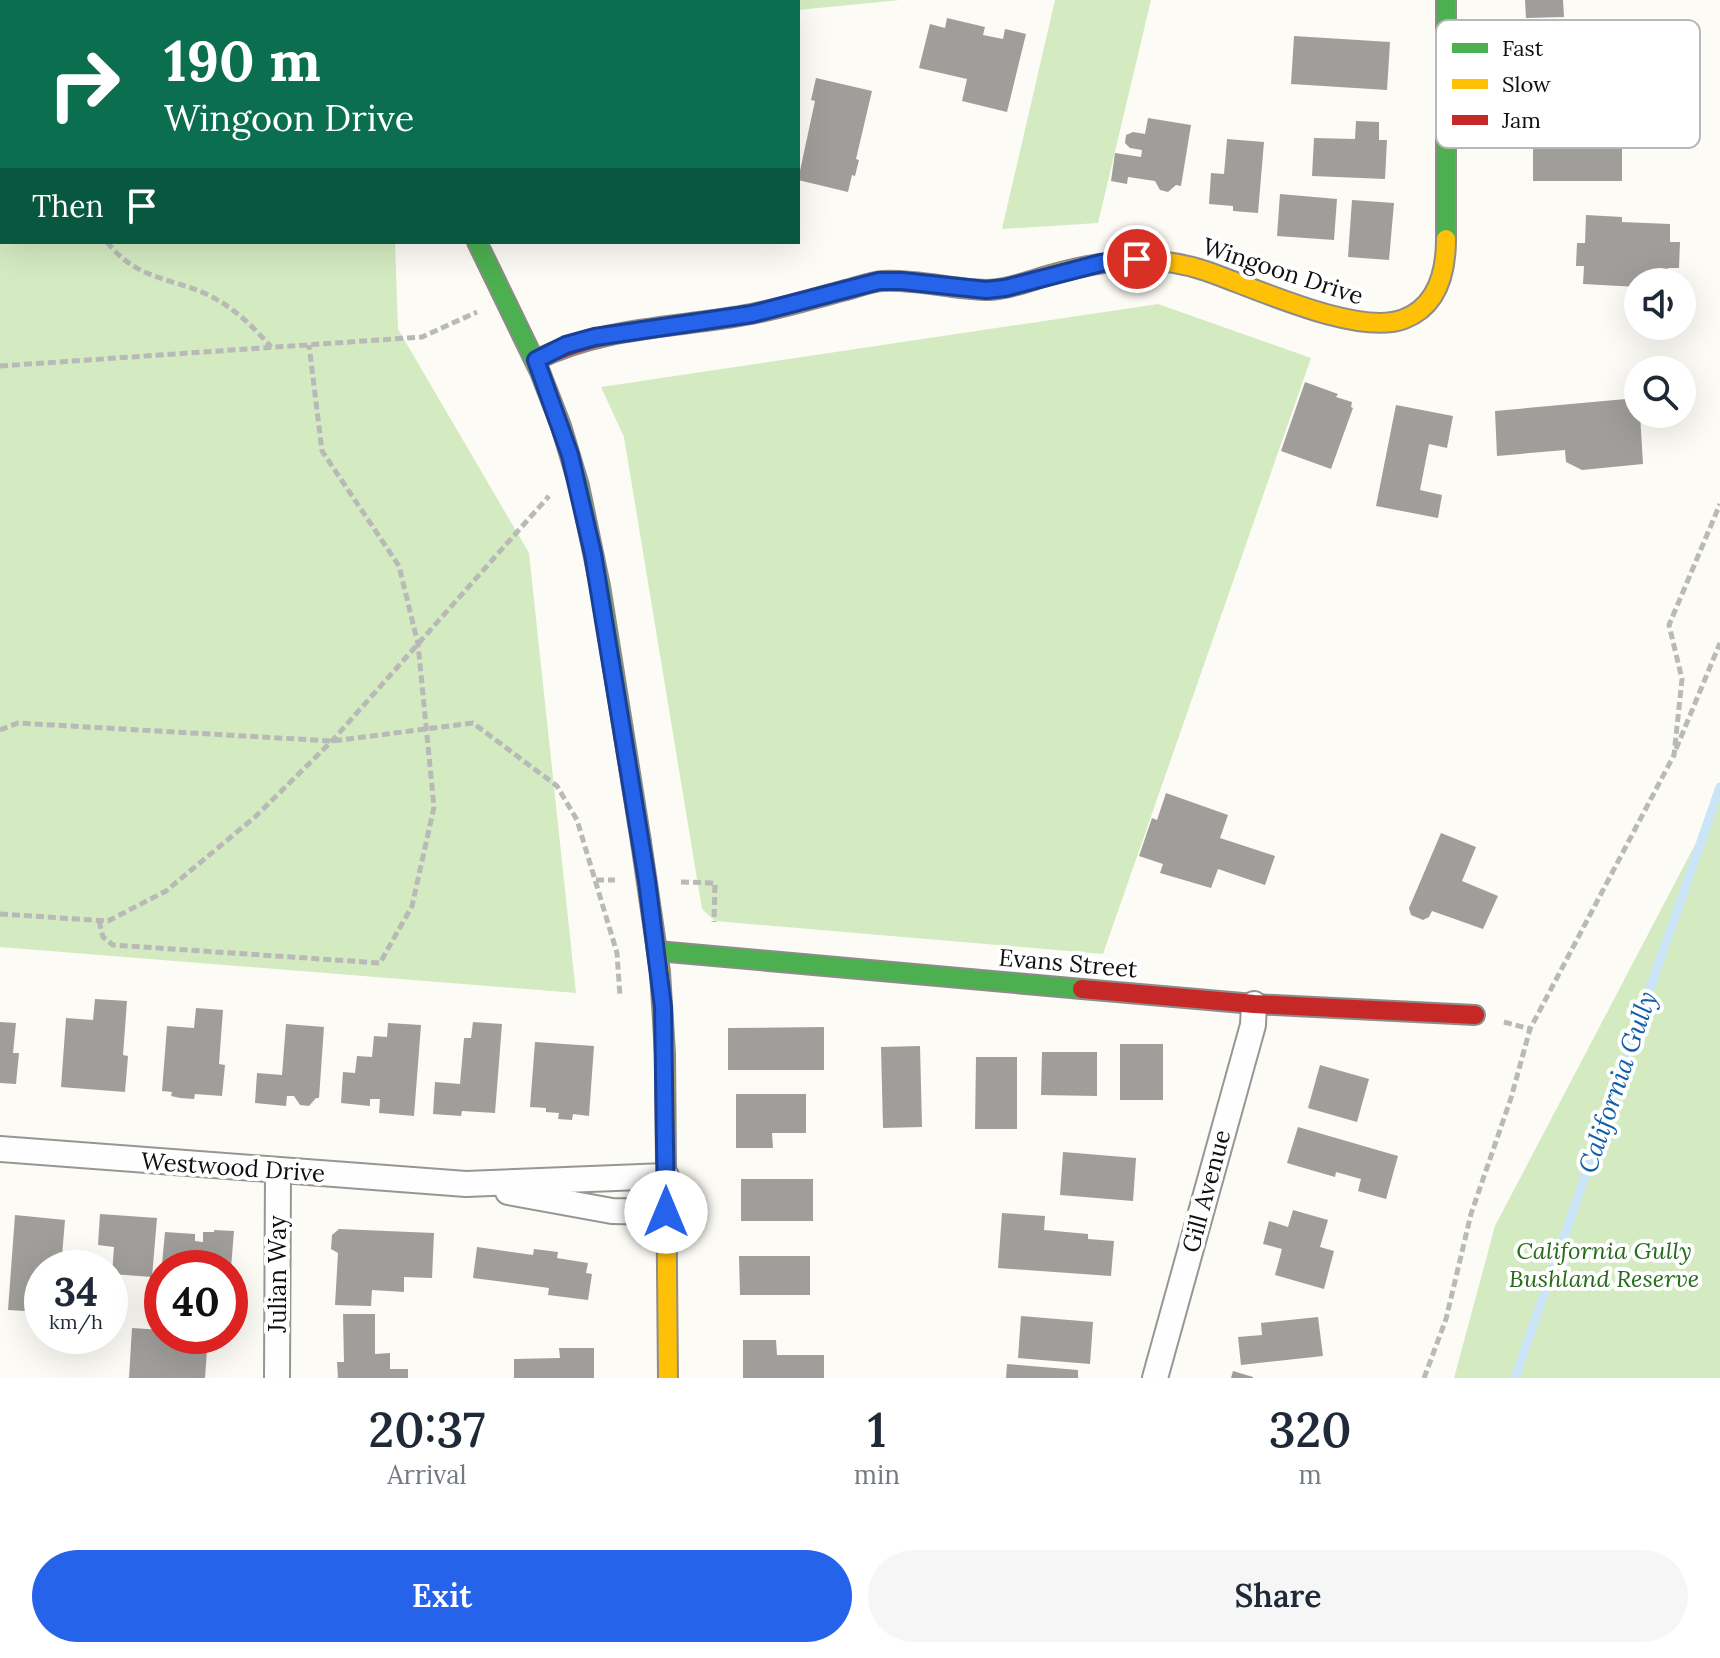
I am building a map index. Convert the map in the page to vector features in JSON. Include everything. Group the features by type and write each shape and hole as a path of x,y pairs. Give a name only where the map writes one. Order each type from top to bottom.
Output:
{"street":[{"name":"Wingoon Drive","path":"536,360 566,345 595,337 752,314 879,281 986,290 1101,263 1137,259 1164,260 1190,266 1343,319 1373,324 1402,321 1427,306 1443,280 1446,263 1446,148"},
{"path":"478,244 536,360 554,407 573,468 593,554 657,951 665,1062 668,1378"},
{"name":"Evans Street","path":"657,951 1254,1004 1475,1015"},
{"name":"Gill Avenue","path":"1155,1378 1253,1025 1254,1004"},
{"name":"Westwood Drive","path":"0,1149 466,1184 666,1176"},
{"name":"Julian Way","path":"277,1378 278,1171"},
{"name":"Westwood Drive","path":"466,1184 612,1211 666,1212"}],"path":[{"path":"109,244 146,275 203,292 222,303 240,315 271,347"},
{"path":"0,366 422,337 507,299"},
{"path":"99,921 103,937 113,945 380,963 412,906 434,807 418,644 399,566 322,451 309,345"},
{"path":"0,914 108,921 166,891 255,817 332,741 573,468"},
{"path":"1674,755 1682,679 1669,625 1720,504"},
{"path":"1424,1378 1446,1319 1471,1214 1511,1098 1530,1029 1674,755 1720,643"},
{"path":"0,730 18,723 332,741 473,723 557,786 577,820 617,953 620,997"},
{"path":"671,882 715,883 714,924"}],"green space":[{"path":"800,0 900,0 800,10"},
{"path":"1055,0 1151,0 1098,223 1002,229"},
{"path":"0,244 395,244 398,329 529,553 576,993 0,947"},
{"path":"1158,304 1311,358 1103,954 715,921 702,909 624,437 601,387"},
{"name":"California Gully Bushland Reserve","path":"1720,797 1720,1378 1454,1378 1495,1226"}],"building":[{"path":"1525,0 1563,0 1564,17 1526,18"},
{"path":"947,18 985,27 983,35 1003,39 1005,29 1026,34 1007,112 962,101 967,79 919,68 930,24 945,28"},
{"path":"1294,36 1390,42 1387,90 1291,84"},
{"path":"816,78 872,91 856,159 859,160 848,192 800,180 815,101 811,100"},
{"path":"1148,118 1191,125 1181,186 1176,185 1168,192 1160,190 1155,181 1128,177 1127,184 1111,181 1115,153 1141,157 1142,150 1130,148 1125,143 1126,135 1133,132 1145,134"},
{"path":"1356,121 1379,122 1379,140 1387,140 1385,179 1312,176 1314,138 1355,139"},
{"path":"1227,139 1264,142 1258,213 1233,211 1233,206 1209,204 1211,173 1224,174"},
{"path":"1533,148 1622,148 1622,181 1533,181"},
{"path":"1280,194 1337,199 1334,240 1277,236"},
{"path":"1352,200 1394,203 1389,260 1348,257"},
{"path":"1586,215 1622,217 1622,222 1670,224 1670,242 1680,242 1679,268 1624,268 1624,286 1583,284 1584,266 1576,266 1577,243 1585,243"},
{"path":"1305,382 1352,402 1353,408 1331,469 1281,451"},
{"path":"1624,399 1624,428 1641,428 1643,464 1582,470 1566,462 1565,450 1497,456 1495,411"},
{"path":"1396,405 1453,416 1447,448 1429,444 1420,490 1442,495 1438,518 1376,506"},
{"path":"1166,793 1228,815 1220,838 1275,856 1265,885 1218,869 1211,888 1160,873 1163,864 1139,856 1152,818 1157,820"},
{"path":"1441,833 1476,847 1462,881 1498,896 1483,929 1432,911 1423,920 1411,915 1409,908"},
{"path":"95,999 127,1001 123,1055 128,1056 125,1092 61,1087 66,1018 93,1020"},
{"path":"196,1008 223,1010 219,1064 225,1065 222,1096 195,1094 194,1099 180,1098 171,1096 172,1092 162,1091 167,1026 194,1028"},
{"path":"0,1022 16,1023 13,1053 19,1053 16,1084 0,1083"},
{"path":"473,1022 502,1024 495,1113 462,1111 461,1116 433,1114 435,1082 460,1084 464,1038 471,1038"},
{"path":"388,1023 421,1025 414,1116 379,1113 380,1099 370,1099 370,1106 341,1103 343,1072 355,1073 357,1056 372,1057 374,1036 387,1037"},
{"path":"286,1024 324,1027 319,1098 309,1106 300,1105 294,1096 287,1096 286,1106 255,1103 257,1073 282,1075"},
{"path":"824,1027 824,1070 728,1070 728,1028"},
{"path":"535,1042 594,1046 589,1116 573,1114 572,1120 558,1119 559,1113 530,1107"},
{"path":"1120,1044 1163,1044 1163,1100 1120,1100"},
{"path":"920,1046 922,1127 883,1128 881,1047"},
{"path":"1042,1052 1097,1052 1097,1096 1041,1095"},
{"path":"976,1057 1017,1057 1017,1129 975,1129"},
{"path":"1320,1065 1369,1079 1357,1122 1308,1108"},
{"path":"736,1094 806,1094 806,1133 772,1133 773,1148 736,1148"},
{"path":"1298,1127 1398,1156 1386,1199 1358,1191 1361,1179 1336,1172 1335,1177 1287,1163"},
{"path":"1063,1152 1136,1158 1133,1201 1060,1195"},
{"path":"741,1179 813,1179 813,1221 741,1221"},
{"path":"1293,1210 1328,1220 1320,1247 1334,1251 1324,1289 1275,1275 1282,1249 1263,1244 1269,1221 1288,1227"},
{"path":"1002,1213 1045,1216 1044,1230 1088,1234 1088,1239 1114,1241 1111,1276 998,1268"},
{"path":"100,1214 157,1218 154,1250 144,1250 144,1276 128,1275 128,1250 98,1245"},
{"path":"15,1215 65,1220 62,1250 24,1250 24,1311 8,1310"},
{"path":"339,1229 434,1233 432,1278 404,1277 404,1292 372,1290 371,1306 335,1305 338,1253 331,1249 332,1235"},
{"path":"234,1231 232,1250 163,1250 165,1232 195,1234 195,1241 203,1242 203,1232"},
{"path":"477,1247 533,1255 534,1249 558,1252 557,1258 588,1263 586,1273 592,1274 588,1300 548,1295 549,1288 473,1278"},
{"path":"739,1256 810,1256 810,1295 740,1295"},
{"path":"343,1314 375,1314 375,1354 390,1353 390,1369 408,1369 408,1378 338,1378 337,1362 344,1362"},
{"path":"1021,1316 1093,1322 1090,1364 1018,1358"},
{"path":"1318,1317 1323,1356 1241,1365 1238,1337 1262,1335 1261,1323"},
{"path":"132,1328 144,1329 144,1354 207,1354 205,1378 129,1378"},
{"path":"743,1340 776,1340 777,1355 824,1355 824,1378 743,1378"},
{"path":"559,1348 594,1348 594,1378 514,1378 514,1359 560,1358"},
{"path":"1007,1364 1078,1370 1078,1378 1006,1378"},
{"path":"1233,1371 1253,1377 1253,1378 1231,1378"}],"waterway":[{"name":"California Gully","path":"1515,1378 1720,787"}],"traffic: fast":[{"path":"1446,0 1446,20"},
{"path":"1446,148 1446,239"},
{"path":"478,244 540,372 579,486 600,586 641,842"},
{"path":"657,951 1082,989"}],"traffic: slow":[{"path":"846,290 895,281 993,290 1109,262 1147,260 1186,265 1334,316 1384,323 1404,319 1425,306 1442,275 1446,239"},
{"path":"641,842 660,972 665,1054 668,1378"}],"traffic: jam":[{"path":"536,360 588,340 751,314 846,290"},
{"path":"1082,989 1254,1004 1475,1015"}],"route":[{"path":"666,1212 663,1007 647,881 593,554 570,455 536,360 566,345 595,337 752,314 879,281 986,290 1101,263 1137,259"}]}
